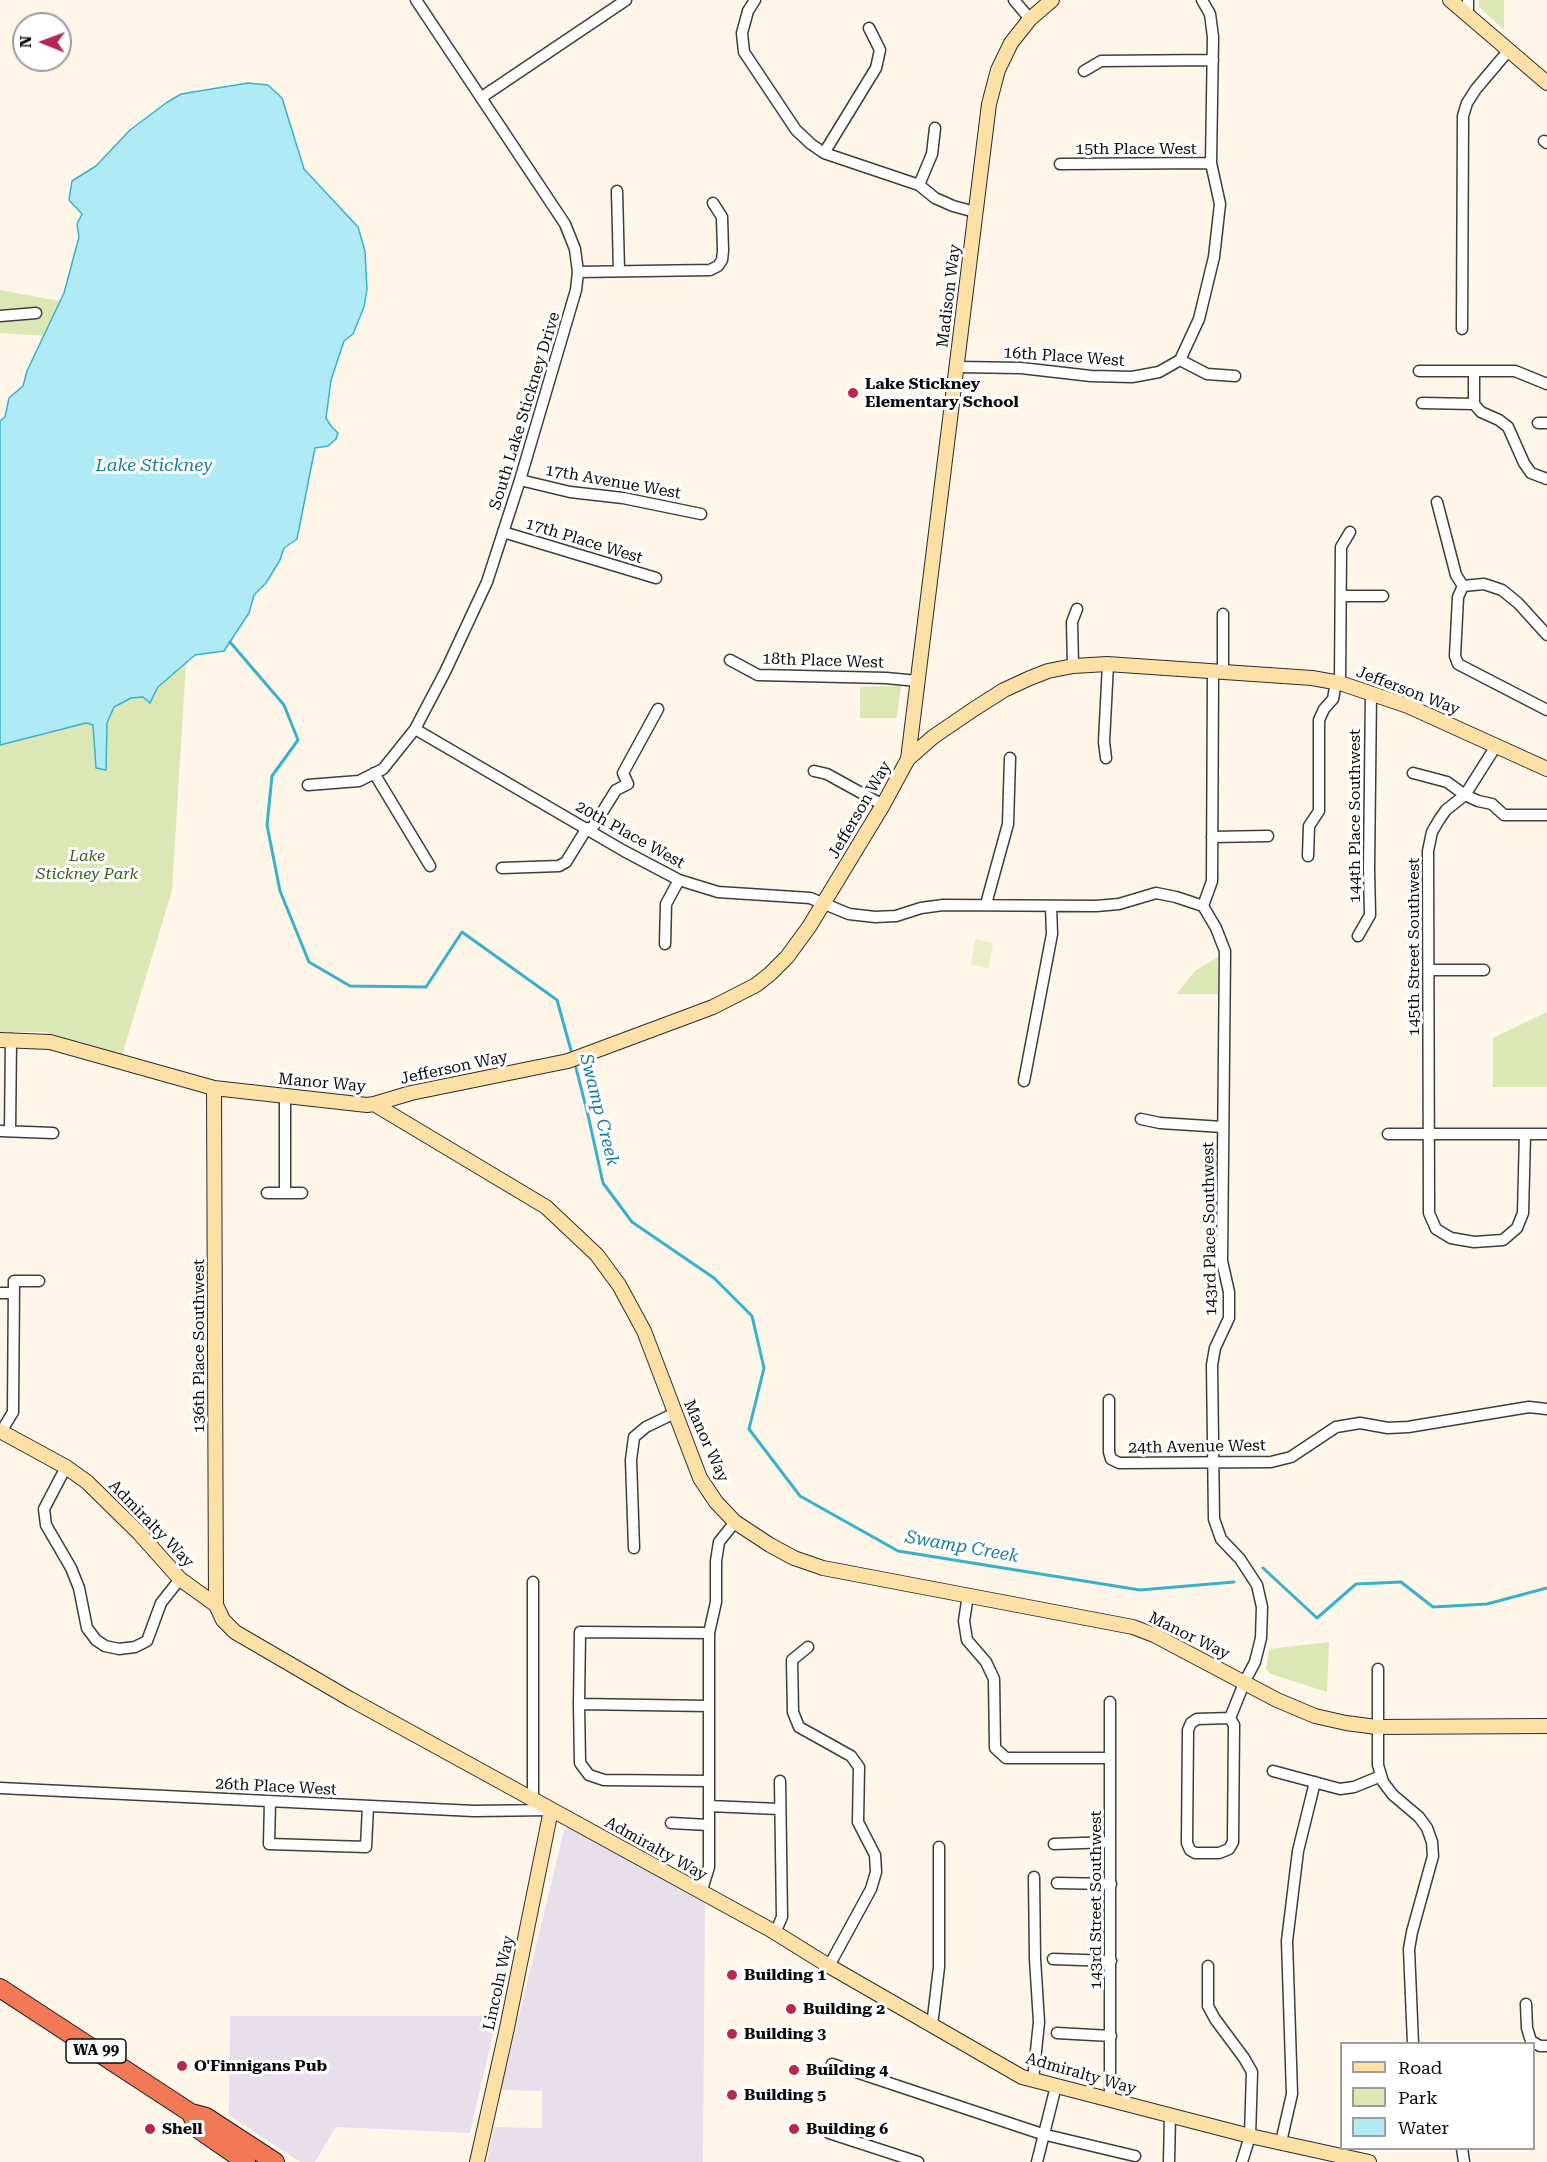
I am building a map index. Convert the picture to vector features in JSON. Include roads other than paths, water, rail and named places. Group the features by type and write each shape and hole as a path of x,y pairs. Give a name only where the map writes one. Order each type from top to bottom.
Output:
{"highway":[{"name":"WA 99","path":"0,1988 191,2113 206,2117 275,2162"},
{"name":"WA 99","path":"191,2113 197,2128 246,2162"}],"street":[{"name":"South Lake Stickney Drive","path":"308,785 359,782 383,769 415,729 445,672 487,582 520,480 576,290 578,272 575,249 565,224 416,0"},
{"path":"482,97 625,0"},
{"path":"754,0 748,11 742,33 744,52 796,130 824,153 919,185 935,198 975,212"},
{"path":"1014,0 1030,19"},
{"name":"Madison Way","path":"908,759 975,212 993,86 1008,48 1030,19 1052,0"},
{"path":"1202,0 1210,14 1213,38 1211,163 1220,204 1214,257 1199,319 1180,360 1207,374 1235,376"},
{"path":"1450,0 1468,7 1509,50 1547,83"},
{"path":"824,153 876,68 880,50 869,28"},
{"path":"1462,329 1463,116 1467,103 1476,89 1509,50"},
{"path":"1084,70 1101,61 1213,60"},
{"path":"919,185 929,165 935,128"},
{"name":"15th Place West","path":"1060,164 1211,163"},
{"path":"616,191 619,271"},
{"path":"578,272 710,270 718,266 722,260 723,251 722,217 713,203"},
{"path":"0,316 36,313"},
{"name":"16th Place West","path":"957,367 1021,368 1091,376 1132,377 1159,372 1180,360"},
{"path":"1419,371 1515,371 1547,384"},
{"path":"1473,404 1474,371"},
{"path":"1422,403 1473,404 1481,412 1508,427 1531,473 1547,478"},
{"name":"17th Avenue West","path":"520,480 570,492 623,498 701,514"},
{"path":"1437,502 1456,574 1463,586"},
{"name":"17th Place West","path":"503,532 656,578"},
{"path":"1308,856 1309,826 1319,811 1319,720 1323,709 1333,699 1338,682 1341,547 1350,532"},
{"path":"1463,586 1484,584 1502,590 1518,603 1547,635"},
{"path":"1463,586 1458,597 1455,656 1458,664 1547,710"},
{"path":"1341,596 1383,596"},
{"path":"1072,666 1072,622 1077,609"},
{"path":"1203,906 1212,881 1218,671 1223,614"},
{"name":"18th Place West","path":"730,660 758,675 918,681"},
{"path":"1106,758 1104,742 1108,664"},
{"name":"Jefferson Way","path":"374,1104 568,1061 713,1007 756,985 787,957 824,904 908,759 933,737 1004,690 1030,678 1072,666 1108,664 1338,682 1408,706 1547,769"},
{"name":"144th Place Southwest","path":"1358,936 1370,915 1371,692"},
{"path":"502,868 559,866 566,862 616,790 628,784 623,773 658,709"},
{"name":"20th Place West","path":"415,729 624,851 679,880 718,892 810,898 849,914 875,917 896,916 943,904 1051,906 1119,903 1156,893 1203,906"},
{"name":"145th Street Southwest","path":"1496,746 1465,795 1446,810 1439,819 1432,832 1428,851 1428,1213 1436,1229 1451,1238 1474,1242 1503,1240 1517,1228 1522,1213 1525,1134"},
{"path":"986,904 1008,824 1010,758"},
{"path":"814,771 827,774 883,805"},
{"path":"1413,772 1447,782 1465,795 1492,804 1504,814 1547,815"},
{"path":"374,773 430,866"},
{"path":"1212,837 1269,836"},
{"path":"664,944 666,904 679,880"},
{"path":"1024,1081 1052,934 1051,906"},
{"name":"143rd Place Southwest","path":"1203,906 1216,928 1225,951 1222,1261 1229,1292 1229,1318 1215,1348 1212,1365 1214,1519 1221,1539 1240,1559 1257,1585 1262,1607 1261,1638 1256,1662 1245,1681 1230,1718"},
{"path":"1429,970 1484,970"},
{"path":"6,1039 5,1131 52,1133"},
{"name":"Manor Way","path":"6,1039 50,1042 214,1088 374,1104 546,1207 597,1255 619,1285 644,1331 700,1478 716,1502 735,1522 795,1558 823,1568 1132,1627 1154,1635 1245,1681 1277,1700 1315,1716 1346,1723 1377,1727 1547,1726"},
{"name":"136th Place Southwest","path":"214,1088 216,1605"},
{"path":"285,1096 285,1193"},
{"path":"1141,1119 1160,1123 1223,1127"},
{"path":"1388,1134 1547,1134"},
{"path":"267,1193 302,1193"},
{"path":"0,1432 13,1412 14,1281 39,1281"},
{"path":"0,1293 14,1293"},
{"name":"24th Avenue West","path":"1109,1400 1109,1452 1111,1459 1116,1462 1271,1462 1291,1457 1336,1427 1360,1423 1388,1428 1408,1427 1529,1407 1547,1409"},
{"path":"634,1548 631,1460 633,1437 646,1427 675,1413"},
{"name":"Admiralty Way","path":"0,1432 66,1467 87,1482 139,1533 180,1579 216,1605 223,1620 250,1642 776,1933 1022,2077 1250,2136 1369,2162"},
{"path":"66,1467 44,1509 46,1525 71,1568 79,1588 87,1628 96,1640 105,1646 119,1649 135,1647 147,1641 161,1603 180,1579"},
{"path":"701,1893 709,1867 710,1633 716,1602 716,1561 719,1542 735,1522"},
{"path":"533,1582 533,1800"},
{"path":"968,1595 964,1621 967,1640 986,1662 994,1679 995,1748 1006,1758 1110,1758"},
{"path":"708,1781 604,1780 589,1775 580,1763 579,1704 580,1632 710,1633"},
{"path":"808,1647 792,1660 793,1712 799,1727 851,1756 859,1767 858,1822 875,1855 876,1872 871,1889 829,1966"},
{"path":"1378,1669 1377,1765 1383,1782 1393,1795 1419,1817 1427,1828 1432,1842 1433,1856 1409,1949 1413,2042"},
{"name":"143rd Street Southwest","path":"1110,1702 1110,2099"},
{"path":"579,1704 709,1706"},
{"name":"143rd Place Southwest","path":"1230,1718 1234,1725 1233,1842 1229,1849 1219,1853 1203,1854 1190,1850 1187,1843 1188,1730 1191,1723 1197,1719 1230,1718"},
{"path":"1273,1771 1340,1789 1354,1787 1381,1776"},
{"path":"776,1933 782,1917 780,1781"},
{"path":"1281,2142 1292,2094 1287,1941 1298,1851 1315,1782"},
{"name":"26th Place West","path":"0,1788 474,1811 551,1810"},
{"path":"270,1802 269,1844 366,1847 368,1806"},
{"path":"709,1806 779,1809"},
{"name":"Lincoln Way","path":"477,2162 551,1810"},
{"path":"671,1823 708,1825"},
{"path":"1054,1844 1110,1842"},
{"path":"932,2026 939,1967 939,1847"},
{"path":"1033,2080 1040,2022 1035,1959 1034,1877"},
{"path":"1057,1883 1111,1884"},
{"path":"1053,1959 1111,1961"},
{"path":"1208,1966 1208,2006 1252,2072 1250,2136 1242,2162"},
{"path":"1526,2004 1527,2028 1533,2042"},
{"path":"1057,2033 1111,2037"},
{"path":"832,2064 1042,2134 1135,2156"},
{"path":"1036,2162 1056,2086"},
{"path":"1169,2162 1170,2115"},
{"path":"829,2133 918,2162"}],"water":[{"name":"Lake Stickney","path":"248,83 268,85 282,98 304,169 358,227 365,251 367,289 364,307 353,334 344,341 331,380 326,418 338,433 336,439 328,446 315,448 297,539 284,548 280,560 266,583 254,595 249,613 224,651 195,655 158,687 150,703 143,697 131,698 114,707 107,723 106,770 96,768 93,725 86,723 0,745 0,421 5,417 9,398 23,386 27,371 64,293 79,237 77,224 82,214 69,200 72,181 96,166 130,130 181,94"}],"waterway":[{"name":"Swamp Creek","path":"230,642 284,705 298,740 272,776 267,825 280,891 309,962 350,986 426,987 462,932 557,1000 572,1054"},
{"name":"Swamp Creek","path":"575,1064 603,1183 632,1222 714,1278 752,1316 764,1368 749,1429 800,1496 898,1551 1140,1590 1234,1582"},
{"name":"Swamp Creek","path":"1263,1568 1317,1618 1356,1584 1401,1582 1433,1607 1487,1604 1547,1588"}],"place":[{"name":"Lake Stickney Elementary School","path":"853,393"},
{"name":"Building 1","path":"732,1975"},
{"name":"Building 2","path":"791,2009"},
{"name":"Building 3","path":"732,2034"},
{"name":"O'Finnigans Pub","path":"182,2066"},
{"name":"Building 4","path":"794,2070"},
{"name":"Building 5","path":"732,2095"},
{"name":"Shell","path":"150,2129"},
{"name":"Building 6","path":"794,2129"}],"park label":[{"name":"Lake Stickney Park","path":"87,865"}]}
